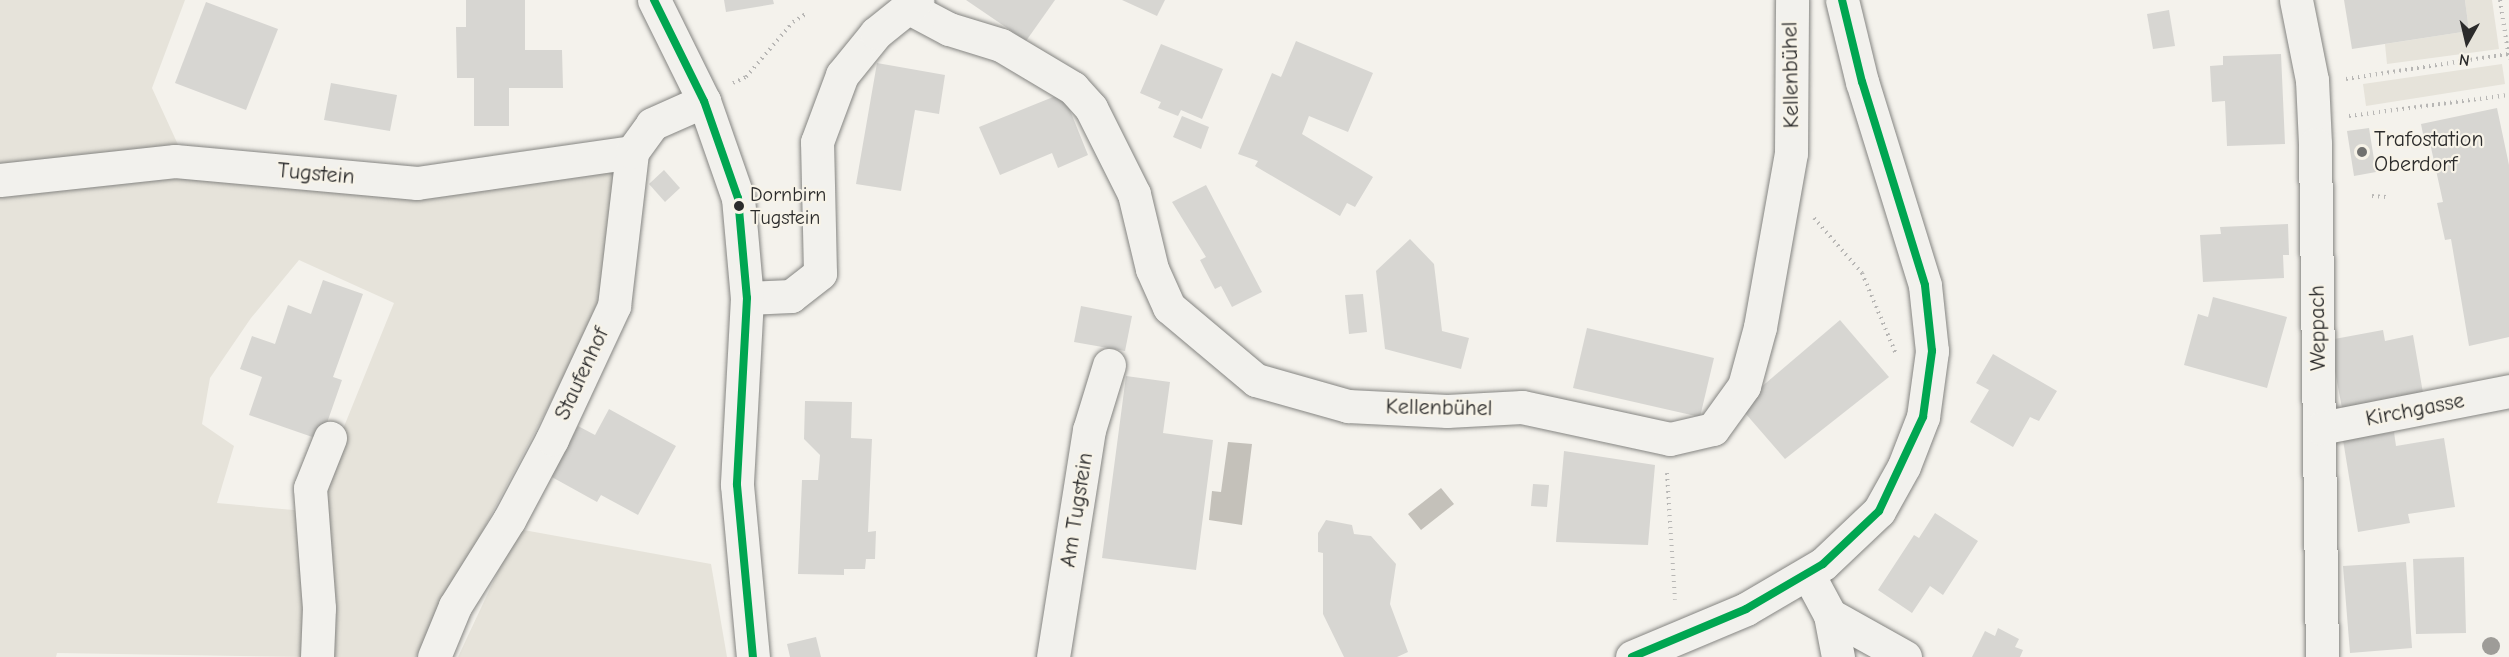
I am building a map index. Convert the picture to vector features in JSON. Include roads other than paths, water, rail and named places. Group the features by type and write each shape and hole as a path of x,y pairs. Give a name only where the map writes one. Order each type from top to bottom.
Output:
{"street":[{"path":"654,0 713,95 738,198 747,298 737,485 753,657"},
{"name":"Kellenbühel","path":"914,4 950,29 1001,45 1051,73 1085,101 1134,194 1152,269 1170,307 1256,380 1348,406 1447,411 1522,407 1670,440 1713,429 1744,386 1785,187 1794,114 1792,0"},
{"path":"1632,657 1746,609 1808,574 1856,537 1879,511 1904,466 1929,388 1932,351 1925,285 1862,82 1842,0"},
{"name":"Weppach","path":"2296,0 2307,51 2314,120 2321,428 2322,657"},
{"path":"747,298 791,296 820,273 817,141 842,75 876,33 914,4"},
{"name":"Staufenhof","path":"434,657 455,606 509,520 552,439 614,306 632,152 652,124 713,95"},
{"name":"Tugstein","path":"0,180 174,161 417,183 632,152"},
{"name":"Am Tugstein","path":"1053,657 1089,430 1108,365"},
{"name":"Kirchgasse","path":"2321,428 2509,391"},
{"path":"317,657 319,608 310,488 330,438"},
{"path":"1808,574 1830,615 1838,657"},
{"path":"1830,615 1905,657"}],"place":[{"name":"Trafostation Oberdorf","path":"2362,152"},
{"name":"Dornbirn Tugstein","path":"739,206"}]}
